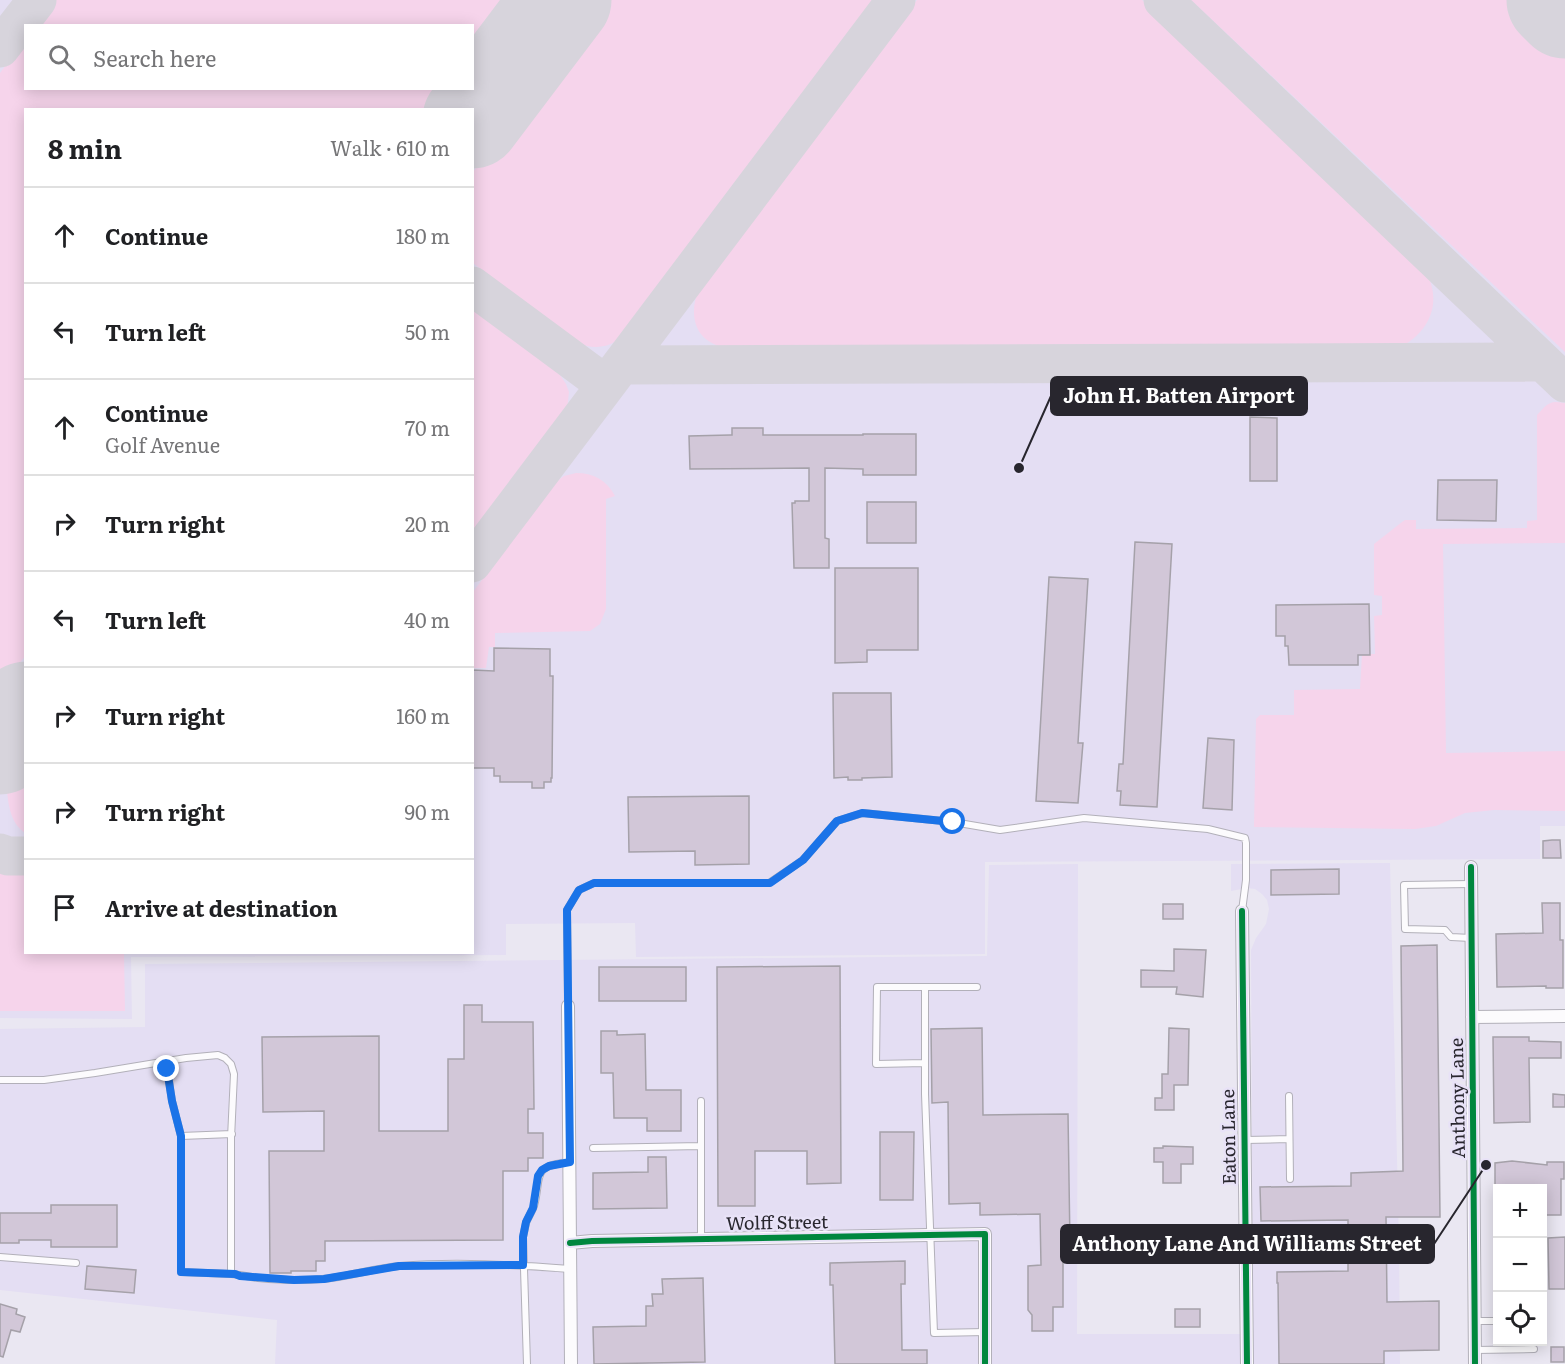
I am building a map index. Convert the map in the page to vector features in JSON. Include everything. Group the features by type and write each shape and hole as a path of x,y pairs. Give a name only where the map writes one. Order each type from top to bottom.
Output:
{"street":[{"name":"Anthony Lane","path":"1471,867 1475,1364"},
{"name":"Eaton Lane","path":"1242,911 1246,1364"},
{"path":"568,1006 572,1364"},
{"path":"1472,1017 1565,1016"},
{"name":"Wolff Street","path":"570,1243 985,1234 985,1332"},
{"path":"985,1332 985,1364"}],"lane":[{"path":"568,1006 567,910 579,890 594,883 770,883 803,860 837,821 862,813 953,822 1000,830 1084,818 1208,830 1245,838 1246,879 1242,911"},
{"path":"1471,884 1404,885 1406,929 1445,930 1451,937 1471,938"},
{"path":"925,1064 876,1064 877,987 977,987"},
{"path":"925,987 925,1064 934,1333 985,1332"},
{"path":"0,1080 44,1080 166,1061 218,1055 225,1058 231,1064 234,1074 231,1274"},
{"path":"166,1061 172,1101 181,1136 181,1272 235,1274 294,1280 324,1279 399,1266 523,1265 570,1269"},
{"path":"1289,1096 1290,1179"},
{"path":"701,1101 701,1239"},
{"path":"181,1136 232,1134"},
{"path":"1244,1140 1289,1139"},
{"path":"593,1148 701,1146"},
{"path":"527,1364 523,1265 523,1237 526,1222 533,1208 538,1176 542,1170 549,1166 570,1162"},
{"path":"0,1257 76,1263"},
{"path":"1245,1258 1345,1257"},
{"path":"1475,1321 1493,1321"},
{"path":"1475,1350 1534,1349"}],"shaded area":[{"path":"0,0 1565,0 1565,826 1540,826 1540,859 985,862 985,954 636,957 635,923 506,924 506,955 131,957 132,1019 0,1018"},
{"path":"55,0 518,0 474,60 474,24 37,24"},
{"path":"602,0 875,0 621,338 610,344 594,347 576,342 474,264 474,171"},
{"path":"917,0 1142,0 1418,261 1432,287 1431,313 1426,324 1406,344 1392,351 734,349 710,342 702,335 695,322 695,301 700,288"},
{"path":"1191,0 1509,0 1565,52 1565,352"},
{"path":"24,40 24,90 451,90 438,108 24,108 24,658 0,688 0,73"},
{"path":"474,308 553,367 569,392 567,410 474,535"},
{"path":"1556,402 1565,403 1565,543 1443,544 1446,753 1565,751 1565,811 1494,810 1465,813 1436,826 1415,829 1254,827 1256,719 1260,715 1294,715 1294,690 1360,689 1362,654 1375,654 1374,616 1382,615 1382,596 1374,595 1374,544 1405,520 1416,520 1416,529 1527,528 1527,521 1537,520 1537,415 1548,405"},
{"path":"576,473 599,478 615,496 606,499 606,609 600,624 590,631 495,633 495,647 489,647 486,668 474,668 474,591 552,485 564,476"},
{"path":"24,768 24,832 14,820 7,792"},
{"path":"1390,863 1400,1364 275,1364 277,1320 0,1290 0,1029 145,1027 145,964 987,956 989,865 1078,864 1077,1334 1253,1334 1251,950 1266,924 1269,909 1267,900 1255,889 1231,891 1231,864"},
{"path":"0,873 24,873 24,954 124,954 125,1011 0,1011"}],"building":[{"path":"1250,417 1277,418 1277,481 1250,481"},
{"path":"732,428 763,428 763,435 916,434 916,475 863,475 863,469 825,468 825,538 829,539 829,568 794,568 792,503 809,501 809,468 690,469 689,436 732,435"},
{"path":"1438,480 1497,480 1496,521 1437,520"},
{"path":"867,502 916,502 916,543 867,543"},
{"path":"1135,542 1172,544 1157,807 1120,805 1121,791 1117,791 1119,764 1123,764"},
{"path":"835,568 918,568 918,650 867,650 867,662 835,663"},
{"path":"1049,577 1088,579 1078,743 1083,743 1078,803 1036,801"},
{"path":"1369,604 1370,655 1358,655 1358,665 1289,665 1285,636 1276,636 1276,605"},
{"path":"494,648 550,649 550,676 553,676 552,778 551,782 544,782 544,788 532,788 532,782 500,782 500,776 494,776 494,768 474,768 474,670 494,671"},
{"path":"833,693 891,693 892,777 862,778 862,780 848,780 848,777 834,778"},
{"path":"1208,738 1234,740 1232,810 1203,808"},
{"path":"749,796 749,864 695,865 695,851 629,852 628,797"},
{"path":"1560,840 1561,858 1543,858 1543,841"},
{"path":"1339,869 1339,894 1271,895 1271,870"},
{"path":"1542,903 1560,903 1563,988 1497,987 1496,934 1543,933"},
{"path":"1163,904 1183,904 1183,919 1163,919"},
{"path":"1437,945 1440,1217 1386,1217 1387,1302 1439,1301 1439,1350 1384,1351 1384,1364 1279,1364 1277,1272 1348,1271 1350,1258 1348,1220 1261,1221 1260,1187 1351,1186 1351,1173 1403,1171 1401,946"},
{"path":"1174,949 1206,950 1203,997 1176,994 1177,987 1141,987 1141,970 1174,971"},
{"path":"840,966 841,1183 807,1184 807,1151 755,1151 755,1206 718,1206 717,967"},
{"path":"599,967 686,967 686,1001 599,1001"},
{"path":"464,1005 482,1005 482,1022 533,1022 534,1109 528,1109 528,1133 543,1133 543,1158 528,1158 528,1171 503,1171 503,1240 325,1241 325,1261 316,1261 316,1271 270,1273 269,1151 324,1151 324,1111 263,1112 262,1037 379,1036 379,1131 448,1131 448,1059 464,1059"},
{"path":"982,1028 983,1115 1068,1114 1070,1245 1063,1245 1063,1307 1053,1307 1053,1331 1032,1331 1032,1315 1028,1310 1028,1266 1041,1265 1040,1214 980,1215 980,1203 949,1204 948,1102 932,1103 931,1029"},
{"path":"1169,1028 1189,1029 1188,1085 1174,1085 1174,1110 1155,1110 1155,1098 1162,1098 1162,1074 1168,1074"},
{"path":"601,1031 617,1031 617,1035 645,1034 646,1090 681,1090 681,1131 647,1131 647,1118 614,1118 613,1073 601,1073"},
{"path":"1493,1037 1529,1037 1529,1041 1561,1042 1561,1058 1529,1058 1530,1122 1494,1123"},
{"path":"1553,1094 1565,1095 1565,1107 1553,1107"},
{"path":"880,1132 914,1132 913,1200 880,1200"},
{"path":"1163,1146 1193,1147 1193,1164 1181,1164 1181,1183 1163,1183 1163,1162 1154,1162 1154,1148 1163,1148"},
{"path":"648,1157 666,1157 667,1208 593,1209 593,1173 648,1172"},
{"path":"1512,1161 1547,1165 1547,1162 1564,1162 1564,1179 1561,1179 1561,1215 1547,1215 1547,1184 1495,1184 1495,1163"},
{"path":"51,1205 117,1205 117,1247 51,1247 51,1240 19,1240 19,1243 0,1243 0,1213 51,1213"},
{"path":"1565,1237 1565,1289 1549,1289 1548,1238"},
{"path":"905,1261 905,1284 901,1284 902,1350 927,1350 927,1364 835,1364 833,1285 830,1285 830,1263"},
{"path":"87,1266 136,1270 134,1293 85,1289"},
{"path":"703,1278 705,1362 594,1364 593,1327 646,1326 646,1306 653,1306 652,1294 663,1294 662,1279"},
{"path":"0,1304 17,1309 16,1314 25,1317 20,1332 11,1330 3,1357 0,1356"},
{"path":"1175,1309 1200,1309 1200,1327 1175,1327"},
{"path":"1551,1347 1564,1347 1564,1362 1551,1362"}],"taxiway":[{"path":"0,48 37,0"},
{"path":"474,560 896,0"},
{"path":"1163,0 1565,383"},
{"path":"474,287 606,385"},
{"path":"621,365 1542,362"},
{"path":"0,853 8,856 24,856"}],"runway":[{"path":"474,116 562,0"},
{"path":"1556,0 1565,9"},
{"path":"0,745 24,714"}],"cycle path":[{"path":"1471,867 1475,1364"},
{"path":"1242,911 1247,1364"},
{"path":"570,1243 985,1234 985,1364"}],"place":[{"name":"John H. Batten Airport","path":"1019,468"},
{"name":"Anthony Lane And Williams Street","path":"1486,1165"}],"route":[{"path":"167,1069 181,1136 181,1272 235,1274 294,1280 324,1279 399,1266 523,1265 523,1237 526,1222 533,1208 538,1176 549,1166 570,1162 567,910 579,890 594,883 770,883 803,860 837,821 862,813 953,822"}]}
